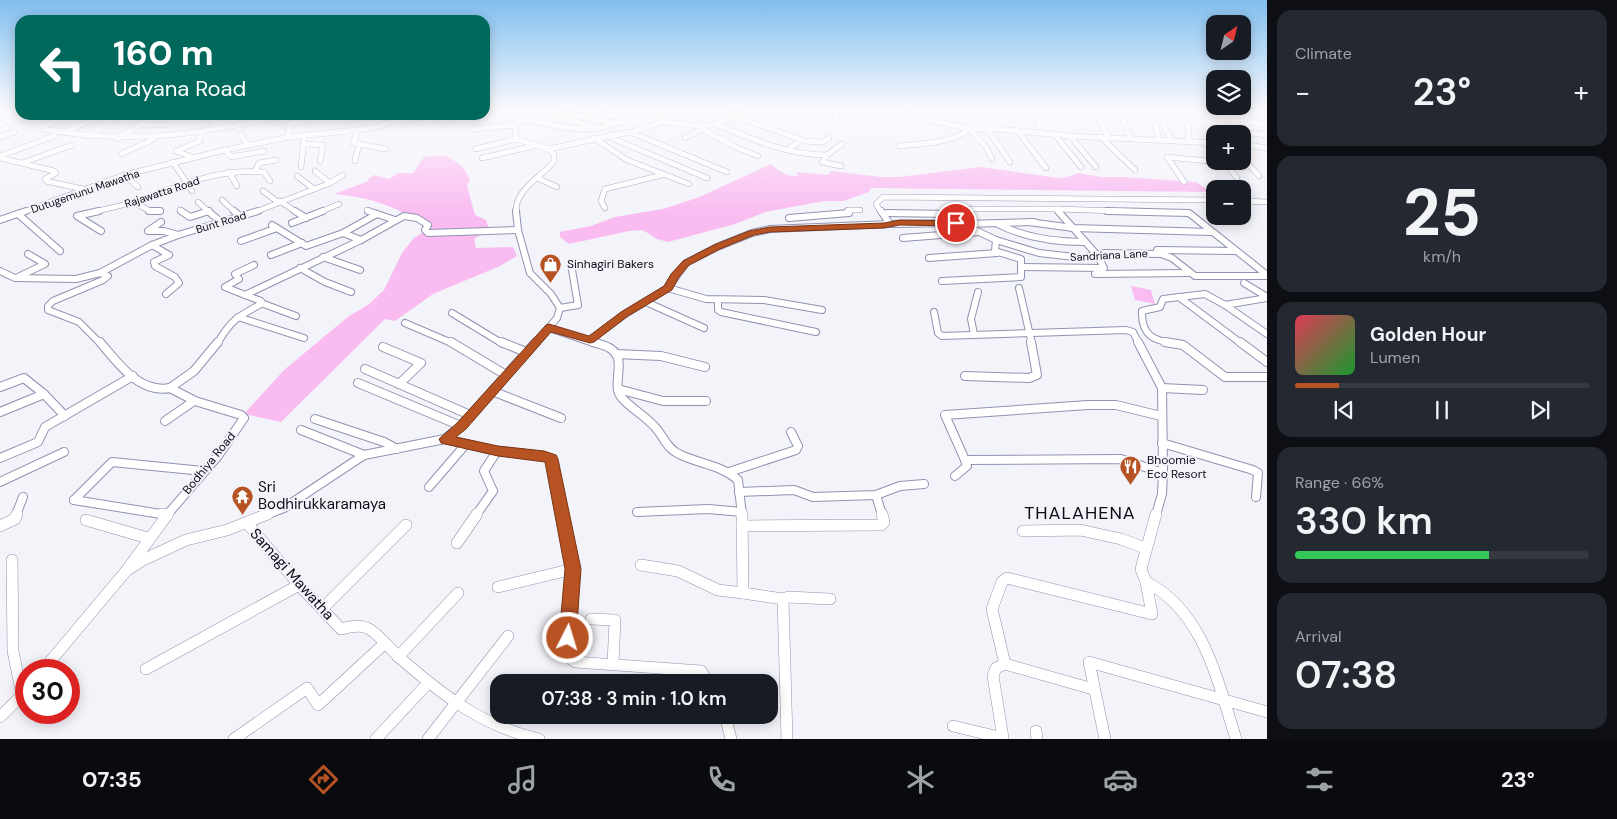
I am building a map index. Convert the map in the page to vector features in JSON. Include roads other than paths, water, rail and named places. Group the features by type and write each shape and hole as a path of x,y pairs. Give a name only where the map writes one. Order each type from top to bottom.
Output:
{"street":[{"path":"0,157 32,144"},
{"path":"122,154 142,144"},
{"path":"192,144 176,151 192,158"},
{"name":"Dutugemunu Mawatha","path":"0,220 124,175 254,144"},
{"path":"301,167 303,144"},
{"path":"313,144 323,145 320,161"},
{"path":"355,160 359,144"},
{"path":"362,144 386,149"},
{"path":"476,149 494,144"},
{"path":"445,439 461,426 549,328 557,318 560,308 551,294 530,273 518,230 516,206 518,200 528,186 554,161 554,154 548,149 532,144"},
{"path":"548,149 567,144"},
{"path":"601,144 618,156 642,168 689,184"},
{"path":"628,144 707,178"},
{"path":"659,144 728,172"},
{"path":"732,144 758,156"},
{"path":"773,144 786,149 828,155"},
{"path":"786,149 796,144"},
{"path":"841,144 822,162 841,166"},
{"path":"900,146 909,144"},
{"path":"984,144 992,159"},
{"path":"998,144 1010,162"},
{"path":"1028,144 1046,168"},
{"path":"1062,144 1080,167"},
{"path":"1077,144 1096,167"},
{"path":"1109,144 1135,170"},
{"path":"21,163 72,145"},
{"path":"1251,145 1267,148"},
{"path":"482,158 536,146"},
{"path":"225,150 231,158 264,151"},
{"path":"632,152 639,150"},
{"path":"618,156 626,154"},
{"path":"0,157 56,173 45,179 83,189"},
{"path":"1184,182 1167,157 1206,160"},
{"path":"270,180 264,172 255,170 258,168 259,163 276,160"},
{"path":"173,162 192,191"},
{"path":"1251,166 1259,176"},
{"name":"Rajawatta Road","path":"101,231 77,216 133,202 187,182 230,172 255,170"},
{"path":"314,170 330,183"},
{"path":"1230,170 1237,178"},
{"path":"230,172 237,186"},
{"path":"605,208 601,201 605,189 663,174"},
{"path":"124,175 138,186"},
{"name":"Bunt Road","path":"0,271 15,278 76,279 100,272 152,245 178,235 222,224 330,183 343,175"},
{"path":"297,176 314,189"},
{"path":"537,178 558,187"},
{"path":"263,191 306,218"},
{"path":"890,224 876,204 880,198 1206,200"},
{"path":"222,200 241,217"},
{"path":"1251,201 1267,202"},
{"path":"133,202 150,212 160,211"},
{"path":"198,202 222,224"},
{"path":"292,223 339,204"},
{"path":"956,223 948,209 1057,209 1189,213 1267,276"},
{"path":"1022,268 1104,268 1104,264 1098,256 1057,209"},
{"path":"180,210 190,217 209,211"},
{"path":"367,210 395,220"},
{"path":"849,213 848,210 860,210"},
{"path":"789,218 849,213"},
{"path":"849,213 858,225"},
{"path":"887,213 950,214"},
{"path":"18,214 60,251"},
{"path":"241,241 274,226 306,246 343,233 378,214"},
{"path":"245,295 361,240 404,216 412,215 428,225 425,230 428,232 465,234 518,230"},
{"path":"812,215 820,226"},
{"path":"161,222 148,231 164,231 178,235"},
{"path":"964,224 1029,222 1050,226 1070,225 1212,232"},
{"path":"996,223 1027,235 1050,240 1086,242"},
{"name":"Sandriana Lane","path":"668,288 686,263 717,247 752,233 770,230 890,224 964,224 996,240 1039,253 1063,257 1083,258 1116,253 1161,254 1172,258 1195,276 1206,278 1267,276"},
{"path":"903,238 979,232"},
{"path":"343,233 361,240"},
{"path":"996,240 995,251 997,252"},
{"path":"271,255 302,243"},
{"path":"152,245 169,255 154,262 155,266 179,282 166,294"},
{"path":"1092,249 1235,251"},
{"path":"929,258 997,252 1021,259 1022,268 1020,276 942,281"},
{"path":"15,278 45,264 28,254"},
{"path":"323,257 360,270"},
{"path":"560,308 578,306 571,264"},
{"path":"254,265 234,274 239,279 225,287 296,316"},
{"path":"300,268 325,282 351,292"},
{"path":"100,272 108,276 103,280 53,301 48,306 48,310 73,318 84,325 133,376 146,386 156,389 170,388 194,371 218,342 223,331 238,317 261,303"},
{"path":"1088,274 1181,274 1188,272"},
{"path":"1244,283 1266,299"},
{"path":"590,340 625,314 668,288 718,300 764,300 822,310"},
{"path":"964,376 1030,378 1036,375 1038,367 1028,333 1019,288"},
{"path":"974,334 970,327 971,315 978,292"},
{"path":"1267,334 1226,305 1205,294 1163,299 1160,307 1142,311 1141,314 1146,332 1152,339 1164,343 1175,342 1183,345 1225,377 1267,377"},
{"path":"1179,297 1267,362"},
{"path":"1226,305 1266,299"},
{"path":"718,300 718,310 721,312 816,332"},
{"path":"646,302 704,328"},
{"path":"934,312 938,333 940,334 1126,330 1133,332 1162,388 1162,494 1141,569 1146,582 1152,614 1022,580 1007,578 1002,582 992,609 1005,664"},
{"path":"452,313 507,346 526,352"},
{"path":"238,317 304,338"},
{"path":"405,323 460,346 506,375"},
{"path":"549,328 610,348 616,354 619,364 618,389 621,397 654,426 670,448 678,454 729,472 738,480 742,512 744,593"},
{"path":"383,347 421,363 399,384"},
{"path":"616,354 642,353 670,356 705,367"},
{"path":"365,369 470,415"},
{"path":"0,458 38,442 45,427 133,376"},
{"path":"0,387 24,378 44,394 65,416"},
{"path":"358,382 461,426"},
{"name":"Bodhiya Road","path":"126,571 148,538 203,471 218,456 244,418 241,415 194,401 170,388"},
{"path":"1162,388 1203,390"},
{"path":"618,389 663,401 706,402"},
{"path":"492,391 561,418"},
{"path":"0,412 44,394"},
{"path":"165,421 194,401"},
{"path":"955,476 967,466 945,415 1088,405 1116,405 1161,416"},
{"path":"315,419 384,442 397,449"},
{"path":"301,430 364,455"},
{"path":"729,472 796,450 798,446 791,432"},
{"path":"52,659 126,571 143,560 186,540 227,530 284,508 364,455 445,439 498,451 544,456 551,459 573,569 566,655 575,662 701,671 703,674"},
{"path":"1162,443 1253,470 1258,473 1256,497"},
{"path":"429,487 466,444"},
{"path":"457,543 493,491 484,471 498,451"},
{"path":"0,482 64,452"},
{"path":"965,460 1121,459 1163,474"},
{"path":"167,515 74,500 112,462 203,471"},
{"path":"739,492 794,490 813,497 876,495 900,486 924,484"},
{"path":"742,526 881,525 884,522 876,495"},
{"path":"0,526 15,518 23,497"},
{"path":"636,512 708,510 742,512"},
{"path":"86,520 148,538"},
{"name":"Samagi Mawatha","path":"247,523 299,585 341,629 358,625 369,628 398,657 456,705 480,720 519,738 539,739"},
{"path":"322,608 406,525"},
{"path":"1023,532 1080,530 1121,539 1146,548"},
{"path":"12,560 13,651 15,659"},
{"path":"641,565 678,571 718,590 783,599 788,597 830,599"},
{"path":"498,588 573,569"},
{"path":"1146,582 1168,595 1187,615 1206,649 1236,739"},
{"path":"146,670 299,585"},
{"path":"398,657 458,593"},
{"path":"783,599 787,739"},
{"path":"591,619 615,620 613,664"},
{"path":"428,739 508,636"},
{"path":"234,739 307,688 318,706 384,644"},
{"path":"1105,739 1088,662 1224,702 1267,712"},
{"path":"953,726 1003,738 993,676 996,668 1005,664 1093,689"},
{"path":"376,739 428,682"},
{"path":"0,717 15,704"},
{"path":"727,724 731,739"}],"place":[{"name":"Sinhagiri Bakers","path":"551,283"},
{"name":"Bhoomie Eco Resort","path":"1131,486"},
{"name":"Sri Bodhirukkaramaya","path":"242,515"}],"district":[{"name":"THALAHENA","path":"1080,513"}]}
